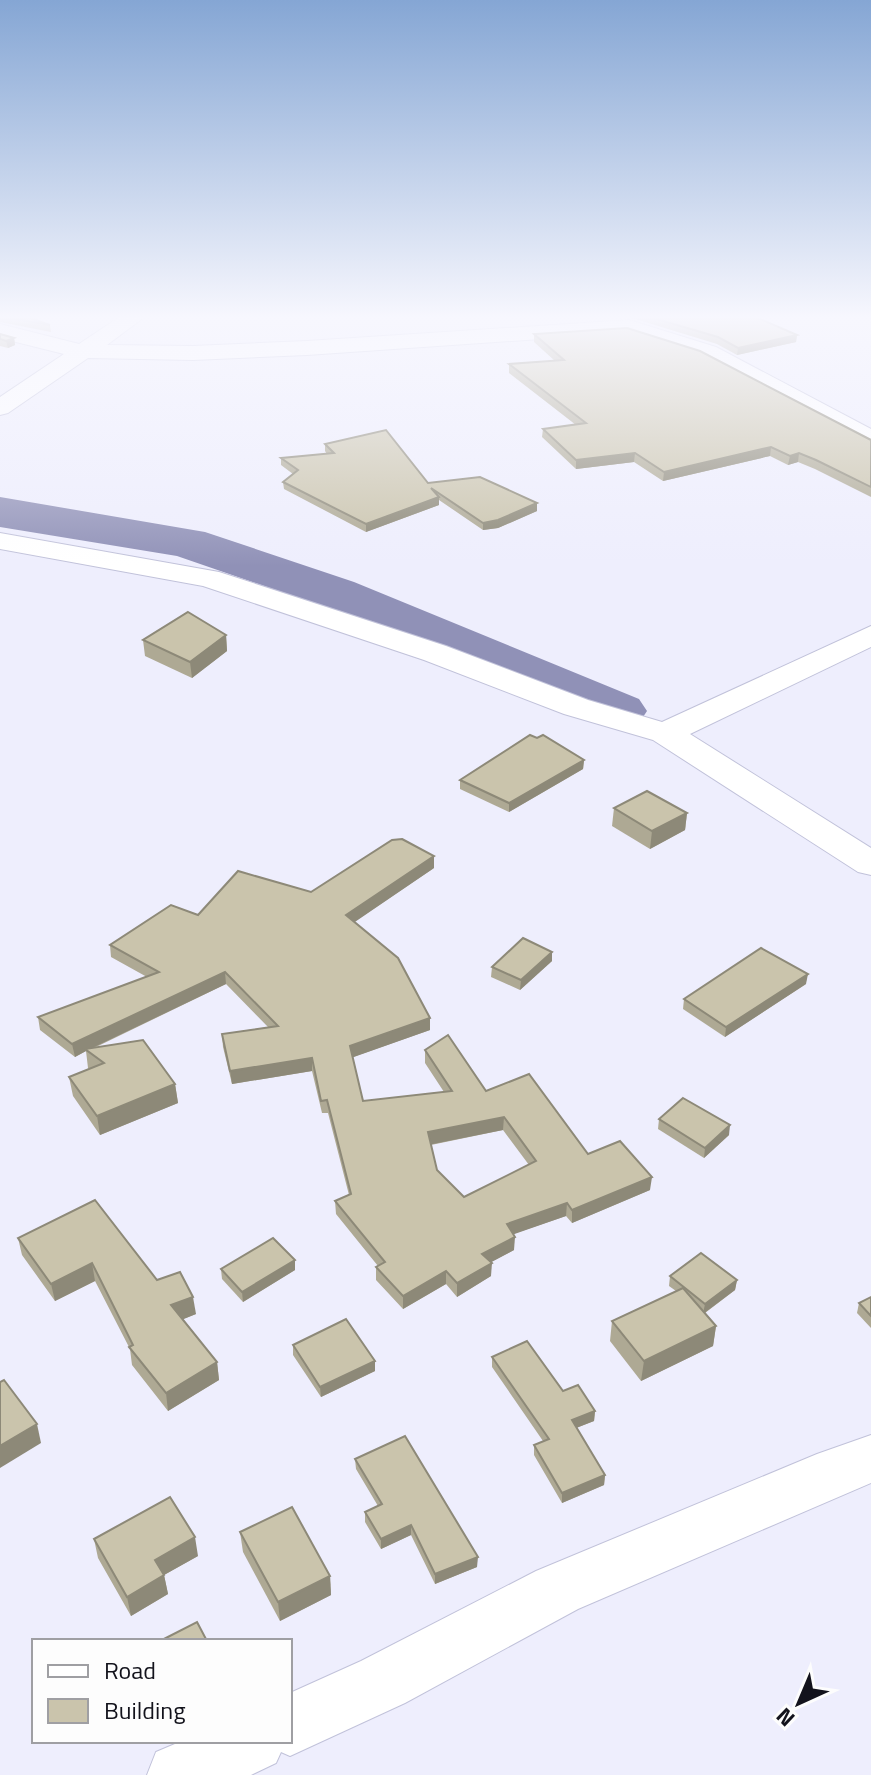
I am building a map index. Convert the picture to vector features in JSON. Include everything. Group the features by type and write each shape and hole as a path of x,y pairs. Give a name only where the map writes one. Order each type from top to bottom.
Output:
{"street":[{"path":"799,401 871,439"},
{"path":"0,541 209,578 435,653 576,707 665,733 871,864"},
{"path":"665,733 871,635"},
{"path":"292,1724 383,1682 557,1590 836,1471 871,1459"},
{"path":"179,1775 250,1743"}],"building":[{"path":"557,401 796,401 871,440 871,487 799,453 790,456 771,447 664,472 635,453 576,460 543,429 586,423"},
{"path":"386,430 428,483 480,477 537,503 483,523 431,488 439,497 366,524 283,482 298,470 281,458 334,453 325,444"},
{"path":"188,612 226,635 190,662 143,640"},
{"path":"530,735 537,738 543,735 584,760 509,803 460,780"},
{"path":"647,791 687,813 652,831 614,808"},
{"path":"402,839 434,856 346,915 398,958 430,1018 350,1046 363,1101 452,1091 425,1050 448,1035 486,1091 529,1074 588,1154 620,1141 652,1177 572,1210 567,1203 507,1224 515,1237 482,1254 492,1263 457,1283 446,1271 403,1296 376,1267 385,1262 335,1201 351,1194 327,1100 321,1101 312,1058 230,1071 222,1034 278,1026 225,972 72,1044 38,1017 159,972 110,945 171,905 198,915 238,871 311,892 392,840","holes":["504,1117 536,1161 464,1197 437,1170 428,1132"]},
{"path":"523,938 552,952 521,980 492,967"},
{"path":"761,948 808,974 726,1027 684,999"},
{"path":"143,1040 175,1084 97,1116 69,1077 104,1063 85,1049"},
{"path":"683,1098 730,1125 705,1148 659,1119"},
{"path":"95,1200 157,1280 180,1272 193,1297 171,1305 217,1362 166,1393 129,1347 133,1345 92,1263 51,1284 18,1238"},
{"path":"273,1238 295,1260 242,1292 221,1269"},
{"path":"701,1253 737,1280 705,1304 670,1276"},
{"path":"683,1288 716,1326 644,1361 612,1321"},
{"path":"871,1297 871,1316 859,1303"},
{"path":"346,1319 375,1361 320,1387 293,1345"},
{"path":"527,1341 563,1391 578,1385 595,1411 572,1420 605,1475 562,1493 534,1445 549,1439 492,1357"},
{"path":"4,1380 37,1424 0,1446 0,1382"},
{"path":"405,1436 478,1557 435,1574 411,1525 381,1539 365,1512 382,1504 355,1459"},
{"path":"170,1497 195,1537 155,1560 164,1575 127,1597 94,1539"},
{"path":"292,1507 330,1576 278,1602 240,1532"},
{"path":"197,1622 206,1639 164,1639"}],"waterway":[{"path":"0,512 187,543 335,593 618,711"}]}
